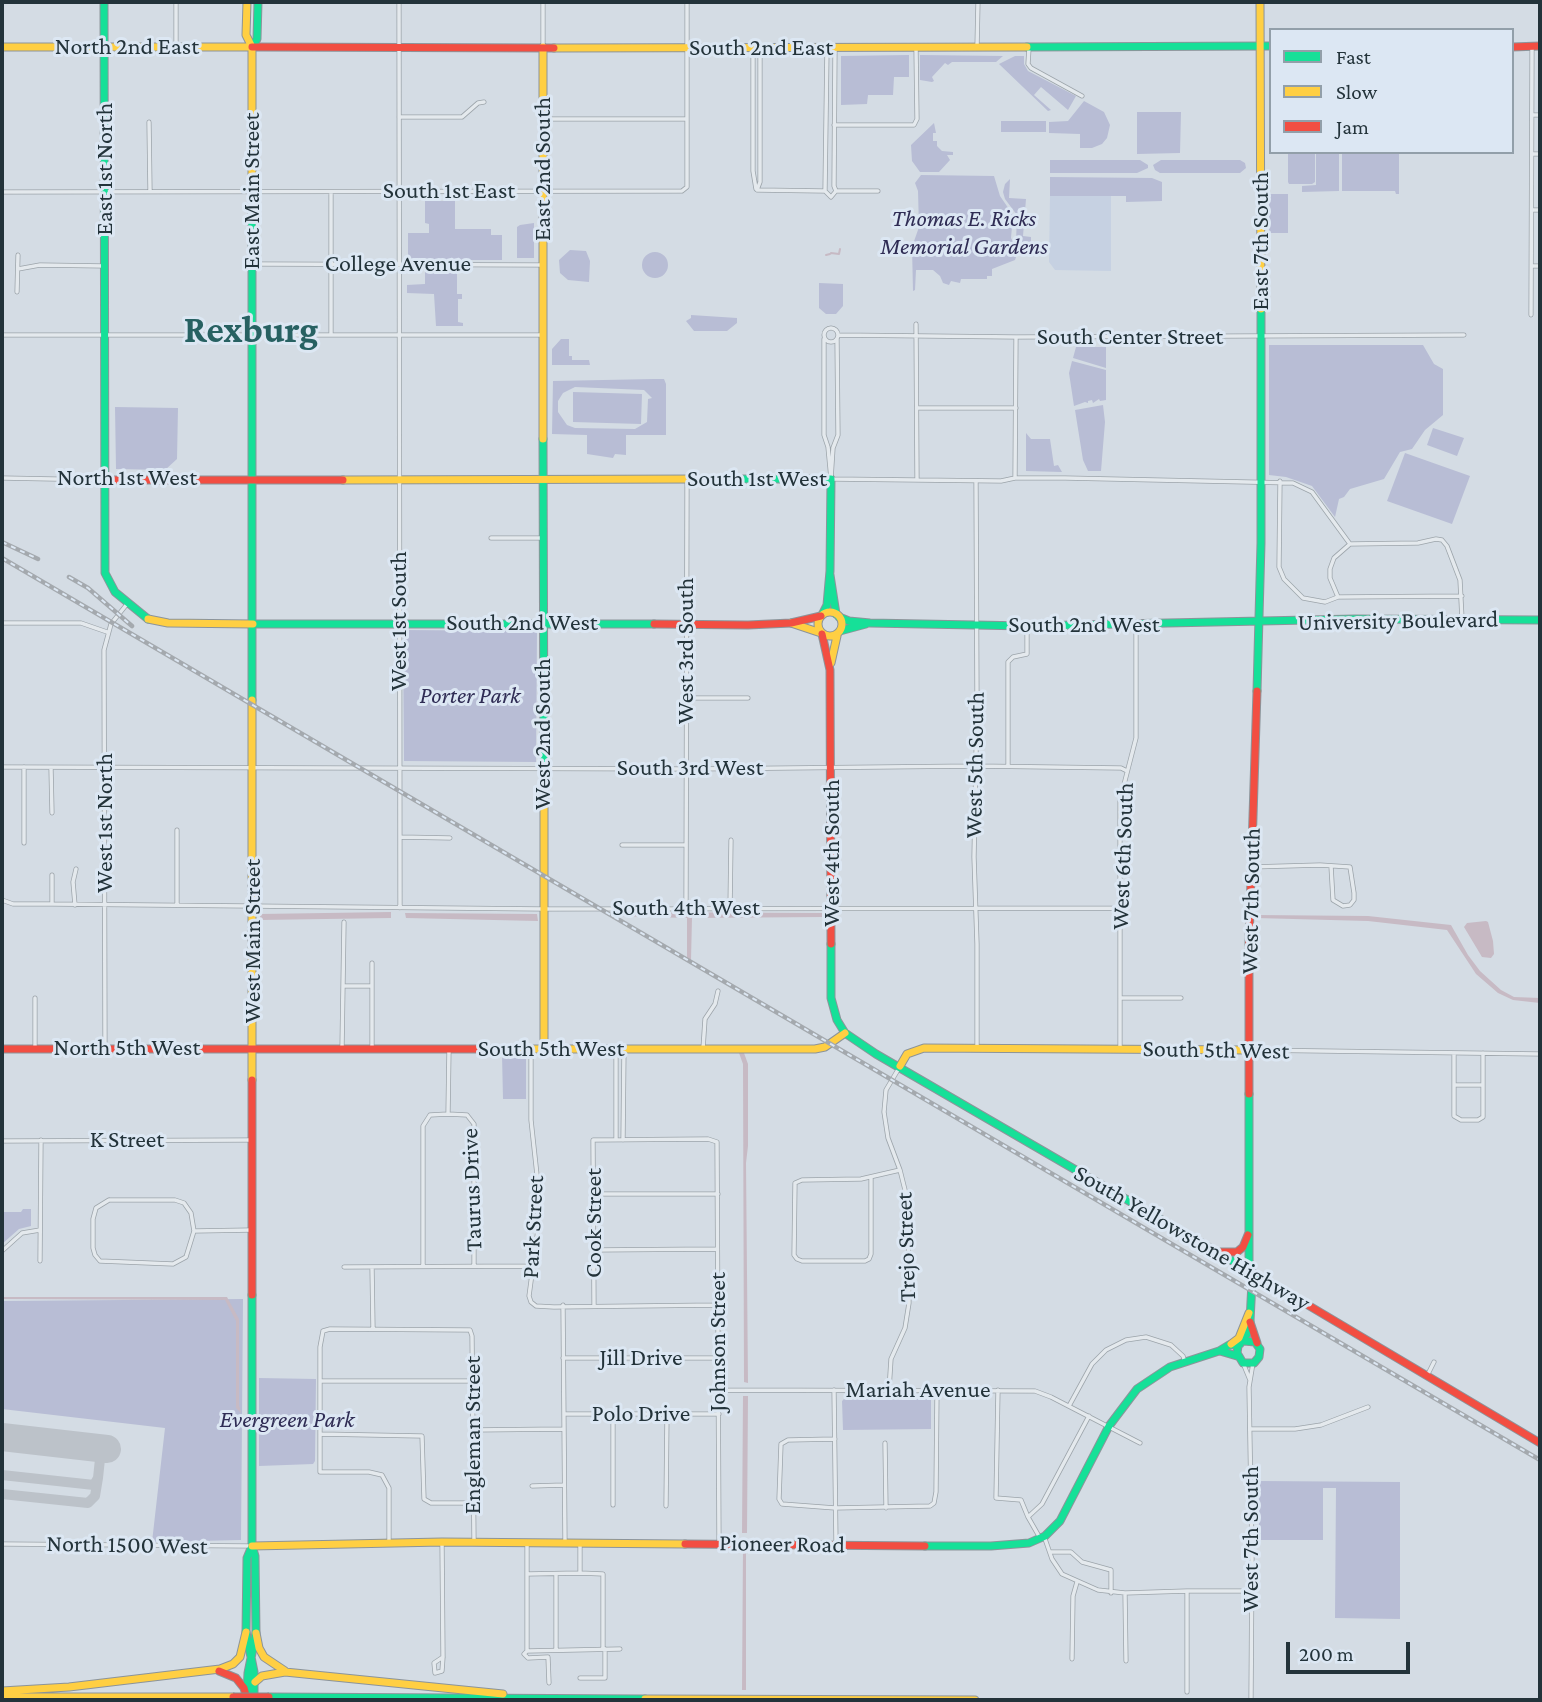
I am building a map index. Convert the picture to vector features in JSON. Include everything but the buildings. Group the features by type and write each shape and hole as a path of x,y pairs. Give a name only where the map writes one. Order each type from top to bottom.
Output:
{"main road":[{"name":"East 1st North","path":"104,2 105,335"},
{"name":"East Main Street","path":"247,2 246,35 252,47 253,335"},
{"name":"East Main Street","path":"252,47 257,39 258,2"},
{"name":"East 7th South","path":"1260,2 1261,481"},
{"name":"South 2nd East","path":"252,47 1269,46"},
{"path":"1514,47 1536,46"},
{"name":"North 2nd East","path":"2,47 252,47"},
{"name":"East 2nd South","path":"542,335 543,47"},
{"path":"105,335 105,573 112,588 127,604"},
{"name":"West Main Street","path":"247,1700 248,1673 256,1633 255,1559 252,1546 253,335"},
{"name":"West 2nd South","path":"542,335 544,1049"},
{"name":"South 1st West","path":"253,479 831,479"},
{"name":"North 1st West","path":"105,480 253,479"},
{"path":"830,571 837,615 842,624 839,632 828,636 822,633 818,624 827,605 831,479"},
{"name":"West 7th South","path":"1257,1344 1250,1317 1249,1050 1261,481"},
{"name":"South 2nd West","path":"127,604 149,620 168,623 791,623 822,615"},
{"path":"822,615 829,612 837,615"},
{"name":"South 2nd West","path":"837,615 849,621 870,623 1027,626 1257,623"},
{"name":"University Boulevard","path":"1257,623 1355,619 1540,620"},
{"name":"South 2nd West","path":"791,623 822,633"},
{"name":"South 2nd West","path":"839,632 870,623"},
{"name":"West 4th South","path":"839,632 833,646 830,670 831,998 837,1020 845,1033"},
{"name":"West 4th South","path":"822,633 830,670"},
{"name":"South 5th West","path":"253,1049 815,1049 825,1047 845,1033"},
{"name":"South Yellowstone Highway","path":"845,1033 861,1045 1540,1443"},
{"name":"North 5th West","path":"2,1049 253,1049"},
{"name":"South 5th West","path":"900,1066 907,1054 918,1049 1249,1050"},
{"path":"1217,1252 1239,1251 1250,1231"},
{"path":"1042,1537 1060,1521 1109,1426 1124,1404 1144,1383 1161,1371 1229,1345 1239,1338 1250,1317"},
{"name":"West 7th South","path":"1242,1343 1250,1317"},
{"path":"1219,1351 1253,1363 1260,1353 1257,1344 1252,1341 1229,1345"},
{"path":"1240,1359 1237,1350 1242,1343"},
{"name":"Pioneer Road","path":"252,1546 389,1542 991,1546 1017,1544 1042,1537"},
{"name":"West Main Street","path":"252,1546 247,1556 246,1632 255,1682 254,1700"},
{"path":"2,1691 78,1686 225,1667 238,1660 246,1632"},
{"path":"256,1633 264,1657 276,1667 290,1673"},
{"path":"210,1670 232,1675 242,1685 247,1700"},
{"path":"255,1682 267,1674 290,1673 451,1690 561,1698"},
{"path":"2,1697 975,1700"}],"street":[{"path":"176,2 176,47"},
{"name":"West 1st South","path":"398,2 400,908"},
{"name":"East 2nd South","path":"543,47 544,2"},
{"path":"543,119 687,119 687,2"},
{"path":"977,47 978,2"},
{"path":"1531,315 1532,115 1536,46"},
{"path":"757,48 760,182 757,190 825,191 831,197 835,188 838,125 831,48"},
{"path":"825,191 831,48"},
{"path":"838,125 914,125 917,119 916,48"},
{"path":"1029,48 1028,64 1031,68 1082,96"},
{"path":"399,117 462,117 478,103 484,102"},
{"path":"1532,115 1540,116"},
{"name":"South 1st East","path":"2,192 682,191 687,187 687,119"},
{"path":"149,122 149,191"},
{"path":"1532,154 1540,154"},
{"path":"835,188 878,191"},
{"path":"331,192 331,335"},
{"path":"1532,210 1540,210"},
{"path":"17,292 18,255"},
{"name":"College Avenue","path":"252,264 543,265"},
{"path":"18,269 40,265 105,265"},
{"path":"1532,266 1540,266"},
{"path":"916,324 917,480"},
{"path":"828,328 835,329 838,337 838,435 831,479 824,435 823,333 828,328"},
{"path":"2,335 542,335"},
{"name":"South Center Street","path":"838,337 1464,335"},
{"path":"824,339 832,342 838,337"},
{"path":"1016,337 1016,478"},
{"path":"917,408 1016,408"},
{"name":"North 1st West","path":"2,478 105,480"},
{"name":"West 3rd South","path":"686,908 687,479"},
{"name":"South 1st West","path":"831,479 1280,481 1293,483 1312,492 1350,544"},
{"name":"West 5th South","path":"976,481 974,907 977,940 977,1049"},
{"path":"1280,481 1279,567 1284,579 1303,598 1325,603 1338,597 1462,596"},
{"path":"491,538 542,538"},
{"path":"1338,597 1330,578 1330,569 1340,550 1350,544 1442,540 1456,567 1462,596 1462,619"},
{"path":"2,623 81,623 107,632 127,604"},
{"name":"West 6th South","path":"1119,1049 1121,800 1136,738 1136,624"},
{"path":"1008,766 1008,662 1013,657 1027,654 1027,626"},
{"name":"West 1st North","path":"105,1048 104,650 107,632"},
{"path":"686,698 748,698"},
{"name":"South 3rd West","path":"2,767 686,769 1008,766 1121,768 1127,771"},
{"path":"24,768 24,843"},
{"path":"51,768 52,813"},
{"path":"177,830 177,905"},
{"path":"400,838 450,838"},
{"path":"730,908 731,840"},
{"path":"622,845 686,845"},
{"path":"1251,867 1331,866 1350,867 1354,893 1354,900 1350,905 1343,906 1333,900 1331,866"},
{"path":"75,905 73,882 76,869"},
{"path":"52,875 52,904"},
{"name":"South 4th West","path":"2,901 13,904 75,905 543,909 1120,908"},
{"path":"342,1048 344,922"},
{"path":"372,963 372,1048"},
{"path":"343,986 372,986"},
{"path":"703,1049 705,1019 715,1004 718,990"},
{"path":"35,998 36,1049"},
{"path":"1120,998 1181,998"},
{"name":"Taurus Drive","path":"449,1049 448,1114 467,1115 474,1124 474,1266"},
{"name":"Park Street","path":"531,1049 531,1120 538,1188 537,1241 529,1296 533,1304 563,1306 565,1543"},
{"path":"620,1049 623,1140 616,1140 620,1049"},
{"name":"South 5th West","path":"1249,1050 1540,1054"},
{"path":"1454,1053 1454,1116 1469,1120 1483,1117 1483,1053"},
{"name":"Trejo Street","path":"890,1390 891,1359 905,1328 909,1303 908,1202 888,1138 884,1112 886,1090 900,1066"},
{"path":"1454,1085 1483,1085"},
{"path":"423,1266 422,1128 430,1115 448,1114"},
{"name":"Johnson Street","path":"623,1140 708,1139 717,1142 719,1543"},
{"path":"40,1261 41,1140"},
{"name":"K Street","path":"2,1141 253,1140"},
{"name":"Cook Street","path":"594,1305 593,1140 616,1140"},
{"path":"871,1178 869,1259 797,1259 794,1255 794,1183 802,1180 871,1178 900,1170"},
{"path":"593,1194 718,1194"},
{"path":"109,1200 180,1201 190,1209 194,1231 186,1257 173,1264 104,1262 95,1255 92,1235 96,1208 109,1200"},
{"path":"2,1251 22,1233 40,1230"},
{"path":"194,1231 252,1230"},
{"path":"593,1250 718,1249"},
{"path":"344,1267 533,1266"},
{"path":"372,1267 373,1329 321,1329 320,1472 369,1472 382,1475 389,1488 389,1542"},
{"path":"563,1306 718,1305"},
{"name":"Engleman Street","path":"373,1329 468,1329 472,1336 474,1542"},
{"path":"1069,1406 1092,1364 1106,1350 1126,1340 1146,1337 1171,1345 1183,1356 1185,1362"},
{"name":"Jill Drive","path":"564,1358 718,1358"},
{"name":"West 7th South","path":"1240,1359 1250,1380"},
{"path":"1427,1376 1434,1362"},
{"name":"West 7th South","path":"1251,1698 1250,1380 1253,1363"},
{"path":"320,1381 473,1381"},
{"name":"Mariah Avenue","path":"719,1390 1035,1391 1140,1443"},
{"path":"834,1390 836,1544"},
{"path":"835,1439 783,1441 779,1449 779,1499 786,1506 886,1508 924,1507 934,1503 937,1390"},
{"path":"998,1390 996,1498 1021,1500 1028,1517 1062,1574 1111,1593 1252,1591"},
{"path":"1250,1429 1295,1429 1321,1425 1368,1406"},
{"name":"Polo Drive","path":"564,1413 719,1414"},
{"path":"613,1414 613,1505"},
{"path":"666,1506 667,1414"},
{"path":"1028,1517 1042,1504 1089,1416"},
{"path":"473,1430 564,1429"},
{"path":"320,1434 422,1436 424,1499 431,1503 473,1503"},
{"path":"886,1443 886,1508"},
{"path":"532,1486 564,1485"},
{"path":"442,1542 443,1657"},
{"path":"526,1655 527,1543"},
{"path":"580,1543 580,1573"},
{"name":"North 1500 West","path":"2,1544 252,1546"},
{"path":"1049,1552 1071,1552 1082,1562 1111,1570 1111,1593"},
{"path":"527,1574 603,1574 605,1678 580,1678"},
{"path":"556,1574 556,1649"},
{"path":"1072,1659 1073,1596 1077,1582"},
{"path":"1186,1692 1187,1591"},
{"path":"1125,1593 1126,1661"},
{"path":"526,1655 556,1649 620,1649"},
{"path":"548,1651 549,1682"},
{"path":"526,1655 548,1657"}],"shaded area":[{"path":"1050,196 1111,196 1111,271 1055,270 1049,262"},
{"path":"391,912 391,918 260,920 260,914"},
{"path":"610,912 822,913 823,917 692,918 691,960 687,958 687,918 617,916"},
{"path":"405,913 537,914 538,921 406,918"},
{"path":"1256,915 1368,916 1451,925 1480,971 1501,990 1514,997 1540,998 1540,1003 1513,1000 1498,993 1476,974 1447,930 1368,921 1256,918"},
{"path":"1486,921 1493,941 1494,954 1491,958 1482,957 1464,927 1467,923"},
{"path":"739,1053 744,1053 748,1064 748,1383 744,1382 743,1064"},
{"path":"2,1297 227,1297 239,1319 241,1413 236,1408 236,1321 225,1300"},
{"path":"743,1396 748,1396 747,1533 742,1533"},
{"path":"743,1547 746,1547 746,1690 742,1690"}],"green space":[{"path":"909,55 909,77 894,77 893,95 868,95 867,104 841,105 841,56"},
{"path":"920,55 1003,56 996,62 945,63 932,77 932,82 920,80"},
{"path":"1015,56 1024,56 1028,71 1076,96 1068,110 1041,87 1034,95 1051,110 1048,111 999,64"},
{"path":"1084,101 1104,112 1110,125 1107,138 1102,144 1092,148 1080,148 1080,134 1049,133 1049,122 1068,121"},
{"path":"1137,112 1181,112 1180,153 1137,154"},
{"path":"1001,121 1046,121 1046,132 1001,132"},
{"path":"934,123 936,133 933,133 933,141 937,141 937,146 942,151 953,152 953,155 947,155 950,160 939,172 920,172 912,161 911,145"},
{"path":"1288,154 1315,154 1315,182 1288,182"},
{"path":"1316,154 1339,154 1339,191 1302,192 1302,186 1316,185"},
{"path":"1342,154 1399,154 1399,194 1395,191 1342,191"},
{"path":"1050,160 1140,160 1148,165 1148,168 1137,173 1050,173"},
{"path":"1161,160 1240,160 1245,163 1246,168 1240,173 1160,173 1153,165"},
{"name":"Thomas E. Ricks Memorial Gardens","path":"921,175 994,176 1000,196 1013,215 1011,238 1018,251 1015,260 992,269 992,276 987,276 987,279 961,279 960,283 951,281 949,285 943,283 933,270 916,270 913,291 912,247 919,227 918,191 915,183"},
{"path":"1050,177 1152,178 1162,182 1162,201 1126,202 1126,196 1050,196"},
{"path":"1010,179 1009,198 1026,199 1023,236 1031,237 1031,242 1020,244 1016,241 1017,215 1003,192"},
{"path":"1269,194 1288,194 1288,233 1269,233"},
{"path":"425,201 455,201 455,229 491,229 491,235 502,235 502,260 408,260 408,233 429,233 429,224 425,223"},
{"path":"534,223 534,258 517,258 517,227"},
{"path":"570,250 586,251 590,261 589,282 568,280 560,273 559,260"},
{"path":"655,252 664,256 668,265 664,274 655,278 646,274 642,265 646,256"},
{"path":"425,269 457,269 457,294 462,294 462,299 458,299 458,322 463,323 463,326 436,326 434,294 407,293 407,285 425,284"},
{"path":"819,283 843,284 843,306 836,314 826,314 819,308"},
{"path":"691,315 737,318 737,323 727,331 694,331 686,321"},
{"path":"561,339 569,339 569,356 572,356 572,360 589,360 590,365 552,365 552,349"},
{"path":"1269,345 1423,345 1434,364 1443,369 1443,415 1425,430 1412,449 1400,452 1384,479 1350,489 1339,499 1335,517 1312,486 1286,477 1269,475"},
{"path":"1076,347 1106,347 1106,368 1073,358"},
{"path":"1072,361 1106,370 1106,400 1099,399 1093,403 1092,400 1074,406 1069,373"},
{"path":"664,379 666,435 626,435 626,455 615,454 613,458 587,454 587,435 552,434 553,381","holes":["575,387 644,390 652,398 648,399 647,422 635,429 575,428 567,425 558,412 558,401 563,393"]},
{"path":"573,392 642,394 641,424 573,422"},
{"path":"1103,405 1105,422 1101,471 1088,471 1083,460 1075,410"},
{"path":"115,407 178,408 177,459 165,470 116,469"},
{"path":"1433,428 1464,438 1457,456 1427,445"},
{"path":"1026,433 1031,439 1050,439 1054,466 1058,465 1062,472 1026,471"},
{"path":"1405,453 1470,476 1452,524 1387,501"},
{"name":"Porter Park","path":"403,630 537,631 536,762 404,761"},
{"path":"502,1054 524,1054 526,1099 503,1099"},
{"path":"23,1209 31,1209 31,1226 19,1229 2,1244 2,1212 21,1212"},
{"path":"243,1299 241,1540 152,1542 165,1428 2,1409 2,1301"},
{"name":"Evergreen Park","path":"259,1378 316,1379 313,1464 259,1466"},
{"path":"845,1398 929,1398 931,1429 843,1430 842,1401"},
{"path":"1259,1481 1400,1482 1400,1619 1335,1618 1336,1488 1323,1488 1323,1540 1259,1540"}],"waterway":[{"path":"831,253 839,254 840,249"},
{"path":"826,255 830,254"}],"taxiway":[{"path":"2,1475 94,1485 98,1478 100,1459 91,1447"},
{"path":"2,1494 88,1503 95,1496 98,1478"}],"runway":[{"path":"2,1437 107,1449"}],"railway":[{"path":"2,542 38,559"},
{"path":"2,558 1540,1460"},
{"path":"69,577 88,588 132,626"}],"traffic: fast":[{"path":"104,2 105,573 115,592 148,619"},
{"path":"253,46 257,39 258,2"},
{"path":"1027,47 1269,46"},
{"path":"252,200 252,700"},
{"path":"1257,691 1261,543 1261,309"},
{"path":"543,439 544,784"},
{"path":"701,479 831,479 830,571 827,605 822,615"},
{"path":"830,575 836,614"},
{"path":"839,617 870,623 1027,626 1355,619 1540,620"},
{"path":"253,624 654,624"},
{"path":"840,631 866,624"},
{"path":"831,944 831,998 837,1020 845,1033 876,1054 1291,1295"},
{"path":"1244,1341 1255,1342 1260,1349 1259,1357 1254,1363 1243,1363 1237,1353 1238,1346 1247,1334 1250,1321 1252,1282 1249,1260 1249,1094"},
{"path":"247,1692 256,1633 255,1556 252,1546 252,1295"},
{"path":"925,1546 1029,1543 1045,1536 1060,1521 1109,1426 1137,1389 1170,1367 1219,1351 1229,1345 1240,1344"},
{"path":"1220,1351 1237,1356"},
{"path":"252,1546 247,1558 246,1632 254,1672 254,1700"},
{"path":"269,1697 645,1699"}],"traffic: slow":[{"path":"247,2 246,35 252,47"},
{"path":"1260,2 1261,309"},
{"path":"2,47 252,47 252,200"},
{"path":"543,47 543,439"},
{"path":"554,48 1027,47"},
{"path":"343,480 701,479"},
{"path":"830,612 841,619 842,624 835,635 830,636 819,629 818,624 825,613 830,612"},
{"path":"148,619 168,623 253,624"},
{"path":"791,623 821,633"},
{"path":"831,663 837,636"},
{"path":"252,700 252,1080"},
{"path":"544,784 544,1049"},
{"path":"481,1049 815,1049 825,1047 845,1033"},
{"path":"900,1066 907,1054 924,1048 1249,1050"},
{"path":"1231,1344 1239,1338 1249,1313"},
{"path":"252,1546 442,1542 685,1544"},
{"path":"2,1691 69,1687 220,1669 233,1664 240,1657 246,1632"},
{"path":"256,1633 264,1657 285,1671"},
{"path":"255,1682 262,1676 285,1672 503,1694"},
{"path":"2,1697 233,1697"},
{"path":"645,1699 975,1700"}],"traffic: jam":[{"path":"1514,47 1540,46"},
{"path":"252,47 554,48"},
{"path":"105,480 343,480"},
{"path":"654,624 791,623 821,616"},
{"path":"822,634 830,670 831,944"},
{"path":"1249,1094 1249,942 1257,691"},
{"path":"2,1049 481,1049"},
{"path":"252,1080 252,1295"},
{"path":"1218,1252 1237,1252 1243,1247 1248,1235"},
{"path":"1291,1295 1540,1443"},
{"path":"1250,1322 1257,1343"},
{"path":"685,1544 925,1546"},
{"path":"219,1671 236,1678 244,1688 247,1699"},
{"path":"233,1697 269,1697"}],"district":[{"name":"Rexburg","path":"251,330"}]}
